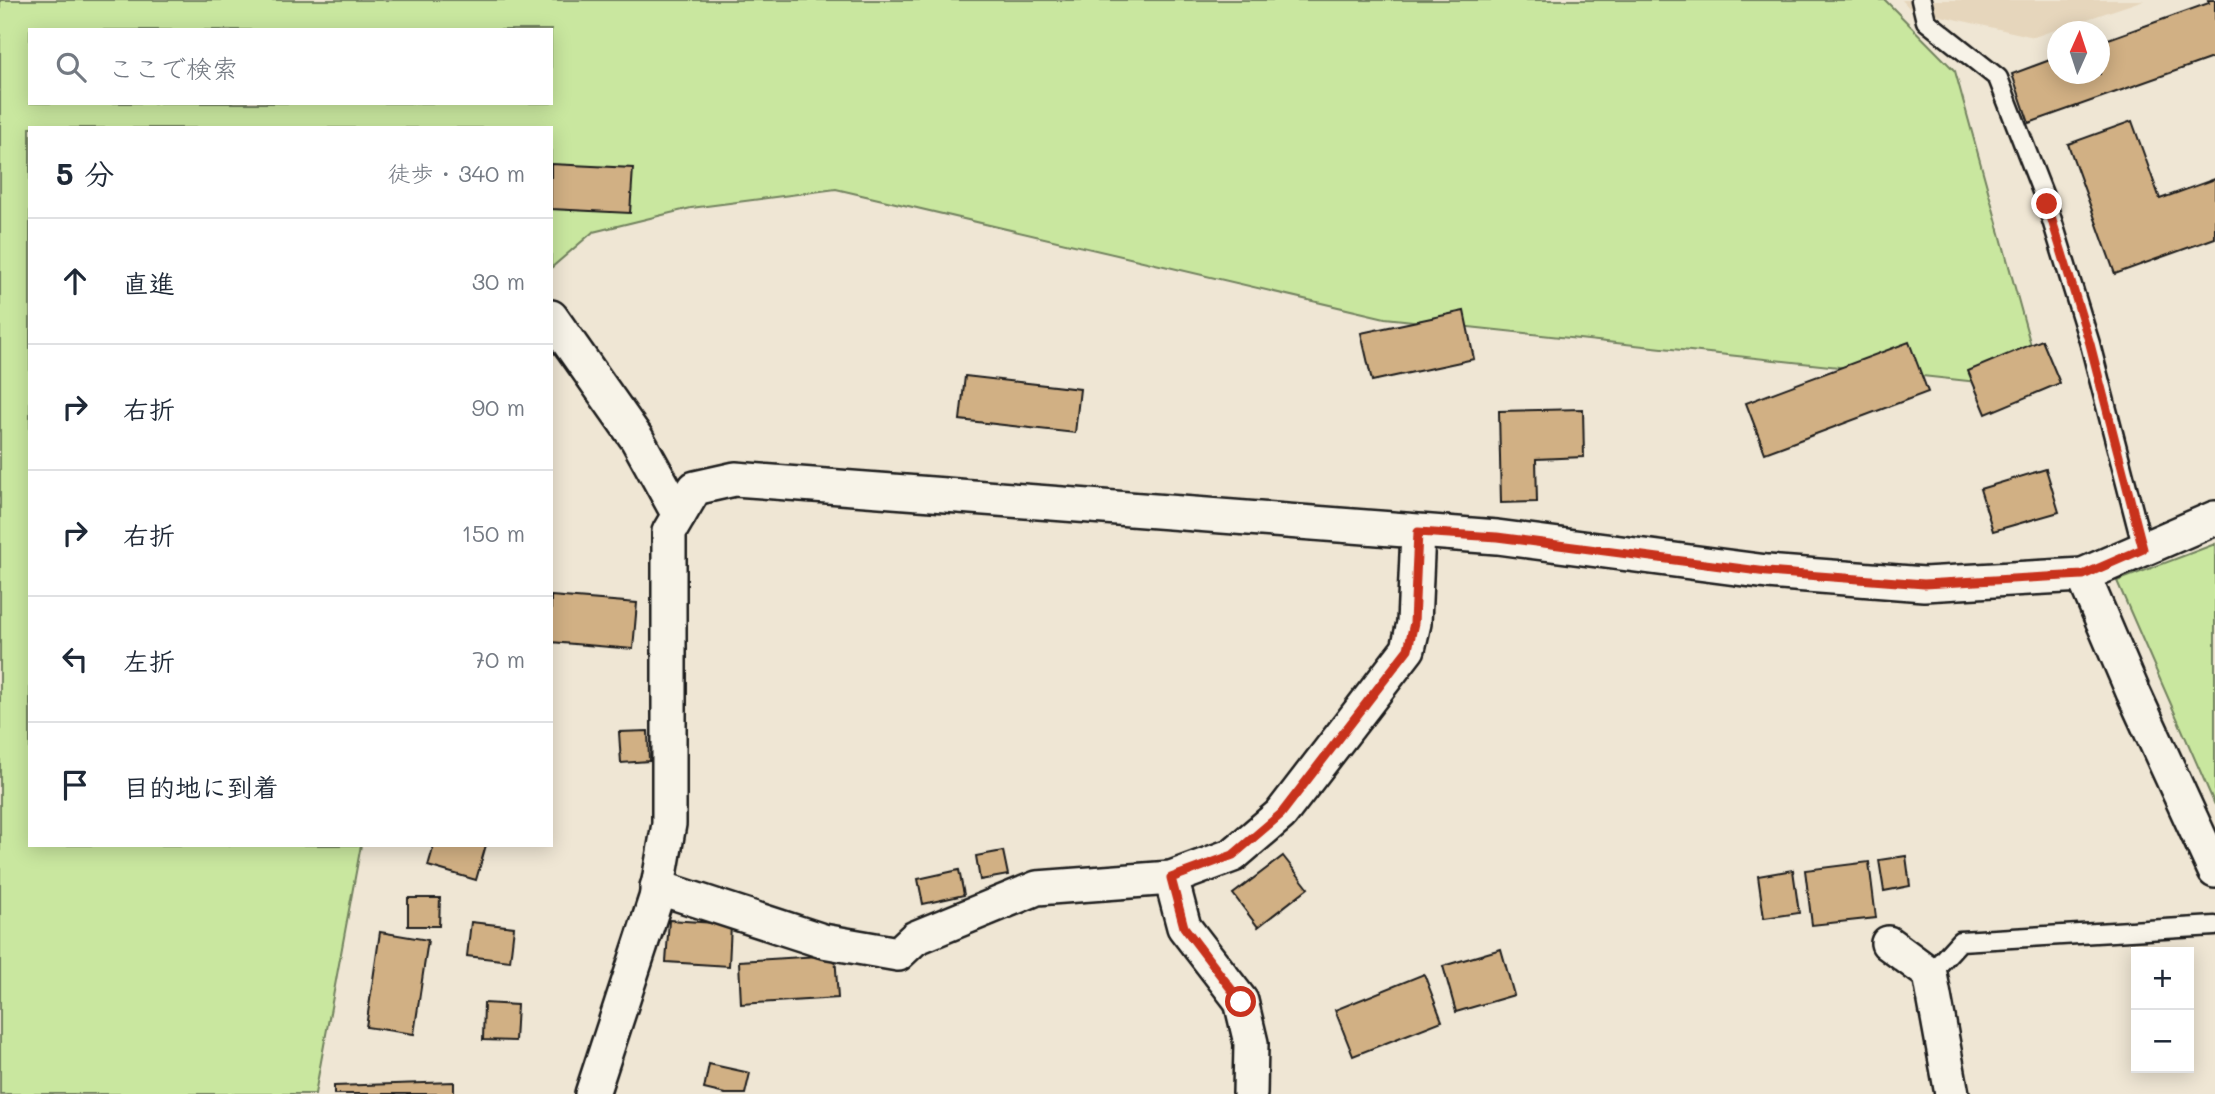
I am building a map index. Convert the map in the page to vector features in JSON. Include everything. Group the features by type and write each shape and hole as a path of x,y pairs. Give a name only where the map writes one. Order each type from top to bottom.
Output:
{"street":[{"path":"553,320 637,439 679,515"},
{"path":"592,1094 657,887 669,824 669,532 695,488 735,479 1497,537 1767,572 1924,584 2083,575 2215,519"},
{"path":"657,887 823,941 898,954 915,938 1037,888 1171,878 1233,855 1281,814 1408,649 1414,623 1418,532"},
{"path":"2083,575 2215,871"},
{"path":"1171,878 1184,927 1241,1002 1251,1043 1250,1094"},
{"path":"1888,943 1930,974 1952,1094"}],"lane":[{"path":"1921,0 1926,21 1998,78 2047,204 2090,344 2143,549"},
{"path":"1930,974 1960,941 2215,926"}],"shaded area":[{"path":"1902,0 2144,0 2082,21 2047,21 2047,33 2034,37 1910,9"}],"green space":[{"path":"0,0 1885,0 1955,71 2043,389 1385,318 836,189 691,208 593,232 553,266 553,126 28,126 28,847 361,847 315,1094 0,1094"},
{"path":"2215,544 2215,805 2117,581"}],"building":[{"path":"2208,0 2215,0 2215,57 2029,123 2012,74 2047,61 2047,84 2110,84 2110,38 2209,3"},
{"path":"2132,121 2160,199 2215,179 2215,238 2115,274 2068,144"},
{"path":"553,164 633,168 630,213 553,209"},
{"path":"1464,311 1474,359 1372,381 1361,333"},
{"path":"2042,340 2060,383 1986,414 1968,371"},
{"path":"1909,342 1928,392 1765,453 1746,403"},
{"path":"965,376 1080,389 1075,433 960,420"},
{"path":"1583,409 1584,457 1536,459 1537,502 1501,503 1499,411"},
{"path":"2046,469 2059,512 1993,531 1980,489"},
{"path":"553,596 637,603 633,649 553,642"},
{"path":"648,731 649,761 621,763 619,732"},
{"path":"433,847 485,847 476,880 428,866"},
{"path":"1003,851 1008,875 980,880 976,856"},
{"path":"1283,856 1308,888 1258,927 1233,894"},
{"path":"1906,856 1910,886 1884,891 1879,860"},
{"path":"1869,862 1876,918 1812,925 1805,870"},
{"path":"959,870 964,895 923,904 918,879"},
{"path":"1793,870 1799,913 1764,918 1758,876"},
{"path":"408,898 440,898 439,926 408,926"},
{"path":"669,920 731,924 729,966 666,962"},
{"path":"471,922 514,927 510,961 467,956"},
{"path":"380,932 428,940 414,1034 366,1027"},
{"path":"1501,949 1514,995 1456,1012 1443,966"},
{"path":"835,955 838,998 741,1004 739,961"},
{"path":"1424,974 1442,1021 1353,1056 1335,1010"},
{"path":"484,1003 517,1005 515,1041 483,1040"},
{"path":"709,1064 750,1073 745,1094 725,1094 704,1089"},
{"path":"454,1082 454,1094 334,1094 334,1086"}],"route":[{"path":"1241,1002 1184,927 1171,878 1233,855 1281,814 1408,649 1414,623 1418,532 1497,537 1767,572 1924,584 2083,575 2143,549 2090,344 2047,204"}]}
